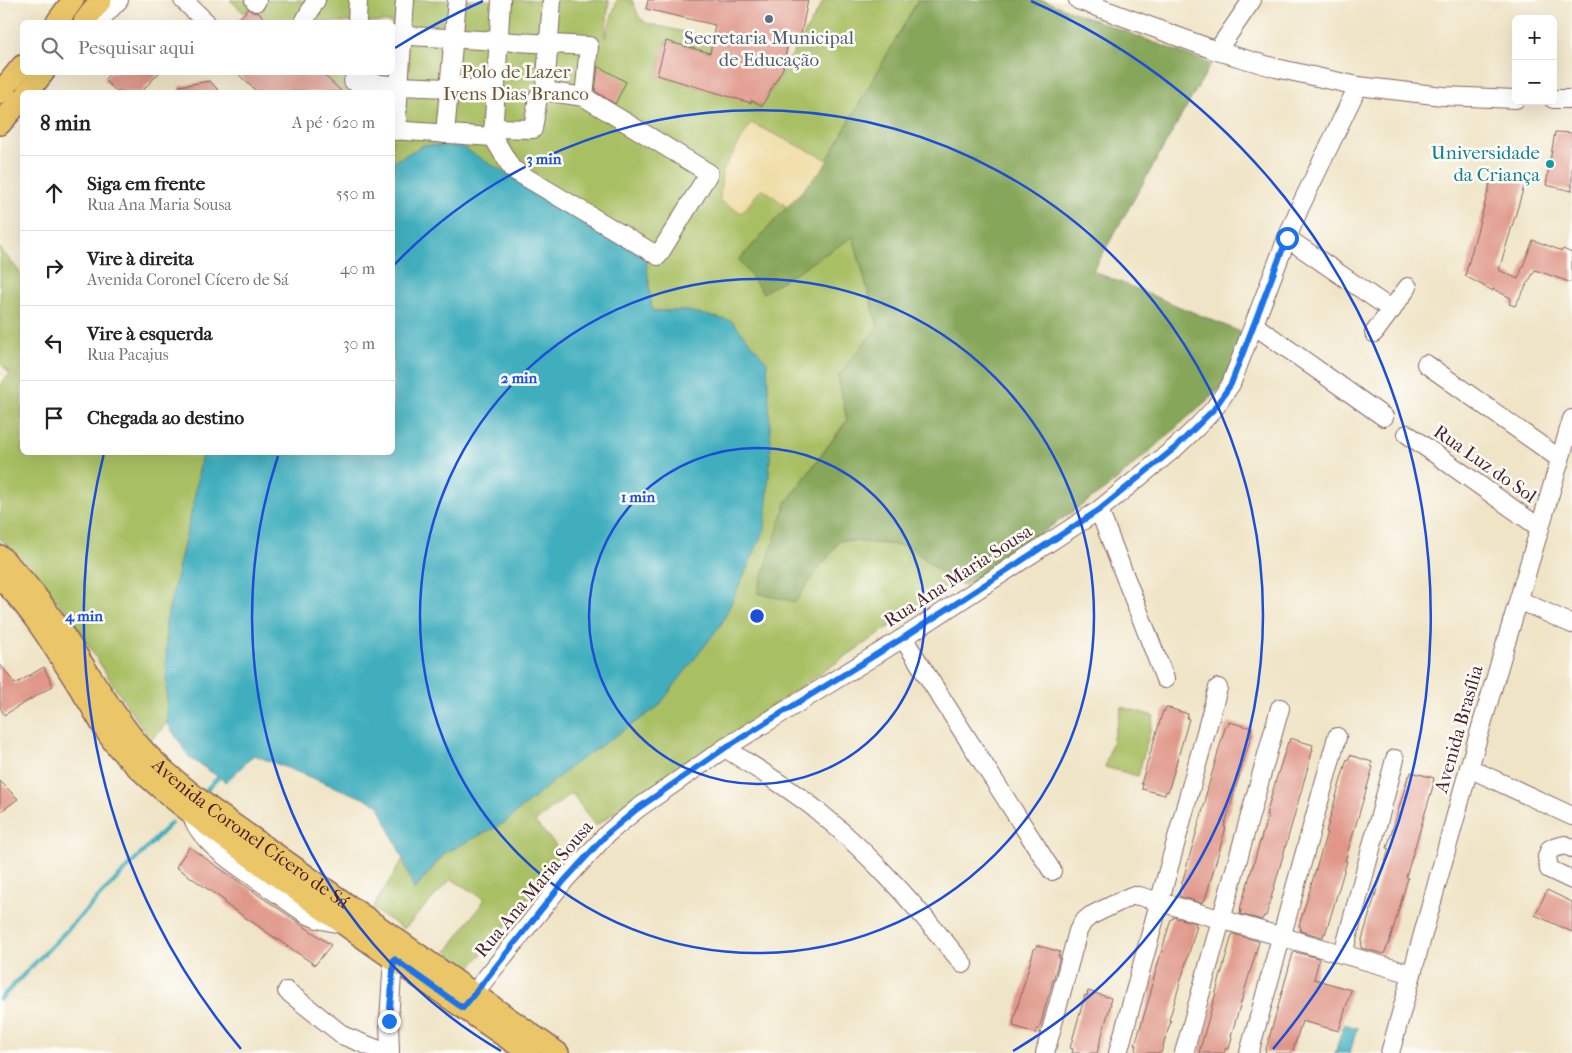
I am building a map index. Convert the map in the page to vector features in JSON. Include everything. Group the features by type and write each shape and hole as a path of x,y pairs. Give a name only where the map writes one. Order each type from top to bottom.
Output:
{"main road":[{"path":"58,20 73,0"},
{"path":"86,20 101,0"},
{"path":"0,93 20,68"},
{"path":"30,90 42,75"},
{"path":"0,124 20,101"},
{"name":"Avenida Coronel Cícero de Sá","path":"0,556 18,574 52,645 111,738 123,753 190,812 344,925 397,951"},
{"name":"Avenida Coronel Cícero de Sá","path":"0,578 57,624 129,733 147,755 175,781 397,951 468,1001 558,1053"},
{"name":"Avenida Coronel Cícero de Sá","path":"468,1001 529,1053"}],"street":[{"path":"100,20 119,0"},
{"path":"183,0 204,20"},
{"path":"305,20 316,0"},
{"path":"357,20 358,0"},
{"path":"395,121 399,86 398,35 404,0"},
{"path":"445,134 457,0"},
{"path":"502,0 493,132 512,169 658,256 709,173 584,97 545,91"},
{"path":"395,130 445,134 533,129 538,97 545,91 552,0"},
{"path":"1078,0 1218,51 1276,68 1358,86 1444,96 1512,99"},
{"path":"1218,51 1252,0"},
{"path":"398,35 589,46 584,97"},
{"path":"353,82 496,90"},
{"name":"Rua Ana Maria Sousa","path":"468,1001 564,881 608,833 637,809 725,748 903,638 1099,510 1176,447 1214,409 1231,384 1287,238 1358,86"},
{"path":"1557,99 1572,99"},
{"path":"1287,238 1392,310"},
{"path":"1374,333 1408,287"},
{"path":"1254,325 1384,417"},
{"path":"1426,364 1560,459"},
{"name":"Avenida Brasília","path":"1390,1053 1470,768 1570,430"},
{"name":"Rua Luz do Sol","path":"1407,434 1540,528"},
{"path":"1099,510 1165,679"},
{"path":"1519,600 1572,624"},
{"path":"903,638 1052,871"},
{"path":"1118,1053 1218,688"},
{"path":"1184,1053 1280,708"},
{"path":"1249,1053 1336,738"},
{"path":"725,748 818,811 851,839 910,900 963,964"},
{"path":"1343,954 1395,759"},
{"path":"1470,768 1572,816"},
{"path":"1572,848 1565,845 1550,849 1547,856 1549,868 1572,880"},
{"path":"1045,1053 1078,931 1083,922 1090,916 1131,896 1139,896 1412,974"},
{"path":"287,991 344,1036 389,1053 389,1021 397,951"}],"green space":[{"name":"Polo de Lazer Ivens Dias Branco","path":"230,0 609,0 605,38 617,0 632,0 639,17 646,23 713,39 710,53 666,41 657,75 750,102 753,101 762,106 824,0 918,0 828,160 751,123 762,188 787,207 739,260 853,237 878,327 838,376 847,420 786,503 795,602 840,540 909,546 954,583 595,826 572,793 535,822 566,856 468,970 447,951 485,899 451,879 404,929 372,909 403,859 415,890 445,853 504,823 574,764 687,311 652,311 424,145 395,161 395,90 340,90 323,75 395,75 395,20 266,20 251,6 244,13"},
{"path":"918,0 1042,0 1211,64 1093,271 1241,332 1229,381 1111,485 965,586 954,583 909,546 840,540 795,602 757,593 786,503 847,421 838,376 878,326 853,237 763,293 739,260 822,169"},
{"path":"0,248 20,273 20,455 202,455 193,505 166,622 167,723 151,740 117,691 70,616 19,556 0,539 0,384 10,374 0,363"},
{"path":"1122,707 1154,716 1138,776 1105,767"}],"sand":[{"path":"751,123 828,160 787,207 762,188 742,213 720,201 722,172"}],"water":[{"path":"424,145 462,147 646,257 652,311 687,311 732,321 767,362 771,445 765,529 722,623 658,707 574,764 504,823 445,853 414,890 403,859 378,804 254,755 226,782 190,758 167,723 166,622 193,505 202,455 395,455 395,161"},
{"path":"1344,1024 1357,1028 1350,1053 1335,1053"}],"building":[{"path":"648,0 808,0 800,39 789,37 783,68 762,106 751,100 751,103 657,75 666,41 710,53 715,25 646,9"},
{"path":"248,9 252,12 258,12 266,20 238,20"},
{"path":"598,66 626,82 615,104 595,91"},
{"path":"108,75 157,75 143,90 115,90 104,80"},
{"path":"239,75 324,75 340,90 255,90"},
{"path":"210,81 218,90 180,90 179,86"},
{"path":"1555,132 1572,133 1572,191 1546,185"},
{"path":"1493,173 1525,183 1499,270 1518,279 1533,240 1572,253 1572,283 1535,270 1515,306 1509,304 1511,298 1465,276"},
{"path":"0,664 15,684 44,667 53,686 4,715 0,707"},
{"path":"1166,707 1188,714 1187,718 1189,719 1168,792 1166,791 1165,795 1142,789 1143,784 1141,784 1163,711"},
{"path":"1229,722 1252,728 1252,733 1205,900 1202,903 1179,896 1179,893 1222,738 1226,725 1228,726"},
{"path":"1290,738 1313,745 1313,749 1266,916 1262,920 1240,914 1240,909 1268,815 1266,815 1275,783"},
{"path":"1350,755 1372,762 1371,766 1373,767 1345,861 1347,861 1323,937 1300,931 1301,927 1299,926 1347,759"},
{"path":"1411,772 1434,778 1434,783 1406,877 1408,878 1389,943 1384,954 1361,948 1361,943 1408,776 1410,776"},
{"path":"0,781 18,799 0,812"},
{"path":"189,847 331,945 315,965 224,903 225,901 176,867"},
{"path":"1547,890 1572,902 1572,932 1535,915"},
{"path":"1173,917 1196,923 1195,926 1197,926 1169,1020 1171,1021 1161,1053 1135,1053 1137,1045 1135,1045 1150,991"},
{"path":"1232,935 1259,942 1231,1036 1229,1049 1226,1048 1224,1053 1199,1053"},
{"path":"1037,945 1060,952 1058,956 1060,956 1039,1029 1037,1029 1036,1033 1013,1026 1013,1022 1034,949"},
{"path":"1293,953 1318,958 1314,979 1351,990 1339,1031 1302,1021 1292,1053 1265,1053"},
{"path":"1088,991 1111,998 1111,1003 1097,1053 1072,1053 1073,1049 1070,1048 1085,995 1087,996"}],"waterway":[{"path":"204,792 222,774"},
{"path":"0,999 171,823"}],"place":[{"name":"Secretaria Municipal de Educação","path":"769,19"},
{"name":"Universidade da Criança","path":"1550,164"}],"route":[{"path":"389,1021 394,959 463,1008 589,852 637,809 725,748 903,638 1099,510 1176,447 1214,409 1231,384 1287,238"}]}
